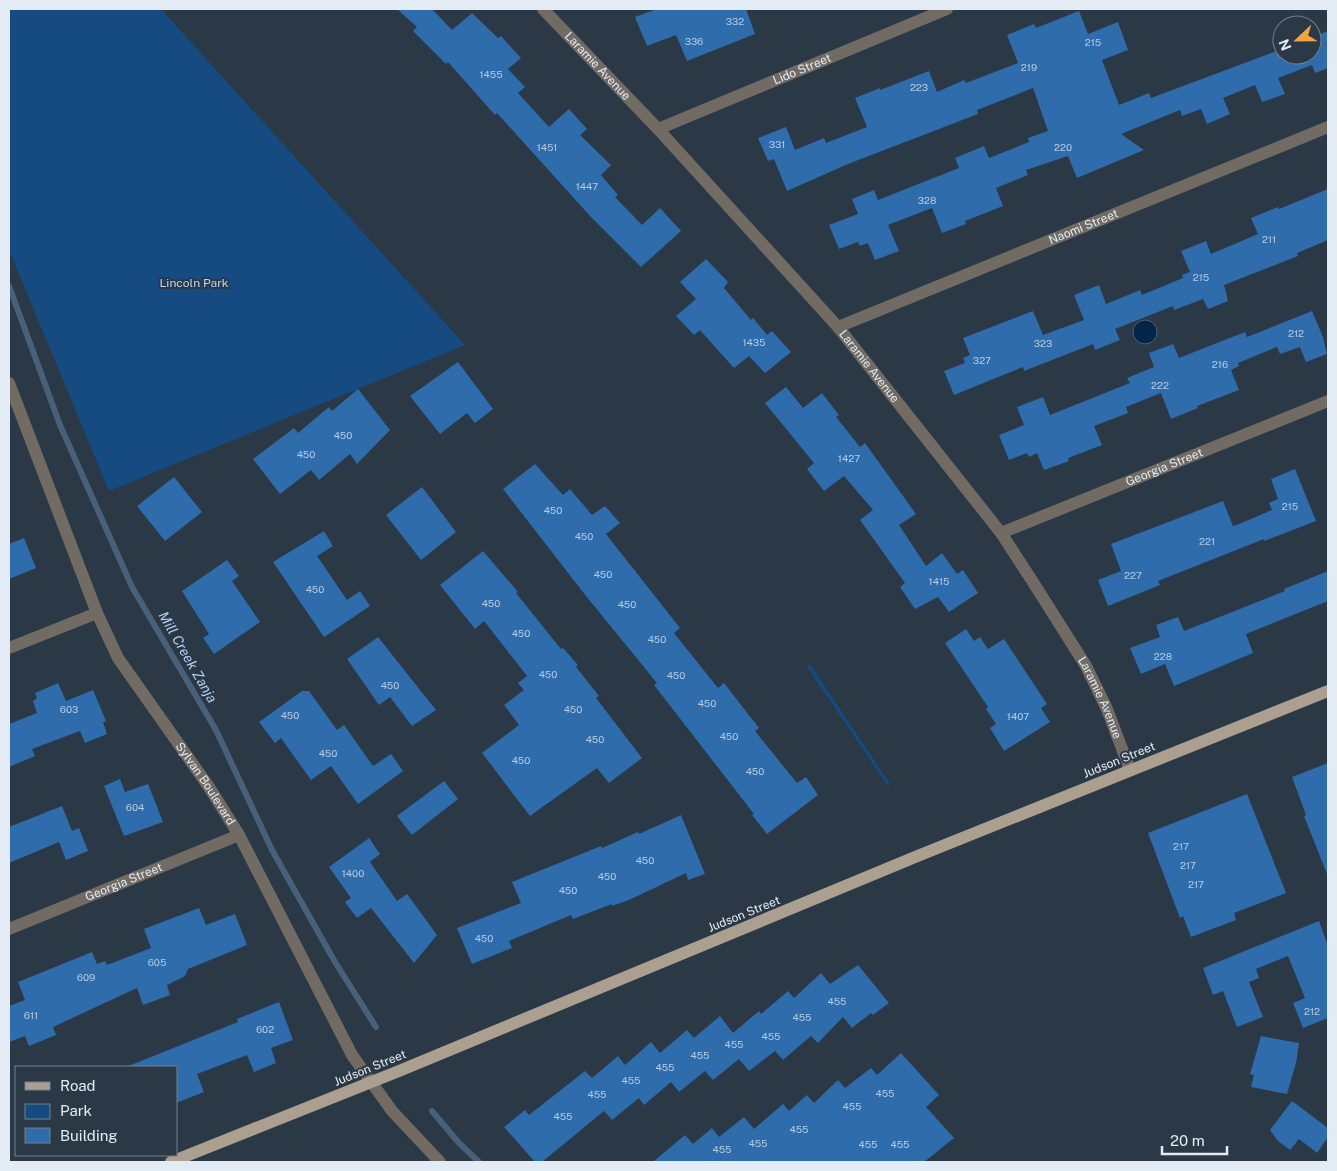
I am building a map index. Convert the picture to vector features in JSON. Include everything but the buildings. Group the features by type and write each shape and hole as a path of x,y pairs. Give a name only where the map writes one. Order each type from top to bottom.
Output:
{"main road":[{"name":"Judson Street","path":"171,1162 371,1082 920,855 1328,691"}],"street":[{"name":"Laramie Avenue","path":"543,9 658,129 838,327 1001,533 1086,666 1106,709 1130,770"},
{"name":"Lido Street","path":"658,129 947,9"},
{"name":"Naomi Street","path":"838,327 1328,127"},
{"name":"Sylvan Boulevard","path":"9,383 98,613 118,658 209,787 239,835 352,1055 392,1110 440,1162"},
{"name":"Georgia Street","path":"1001,533 1328,401"},
{"path":"9,648 98,613"},
{"name":"Georgia Street","path":"9,929 239,835"}],"green space":[{"name":"Lincoln Park","path":"9,9 161,9 465,345 109,491 9,250"},
{"path":"810,664 890,784 888,786 807,667"}],"shaded area":[{"path":"1145,320 1153,324 1157,332 1153,340 1145,344 1137,340 1133,332 1137,324"}],"waterway":[{"name":"Mill Creek Zanja","path":"9,286 60,425 132,587 216,730 272,850 335,962 376,1027"},
{"name":"Mill Creek Zanja","path":"432,1111 459,1143 479,1162"}]}
